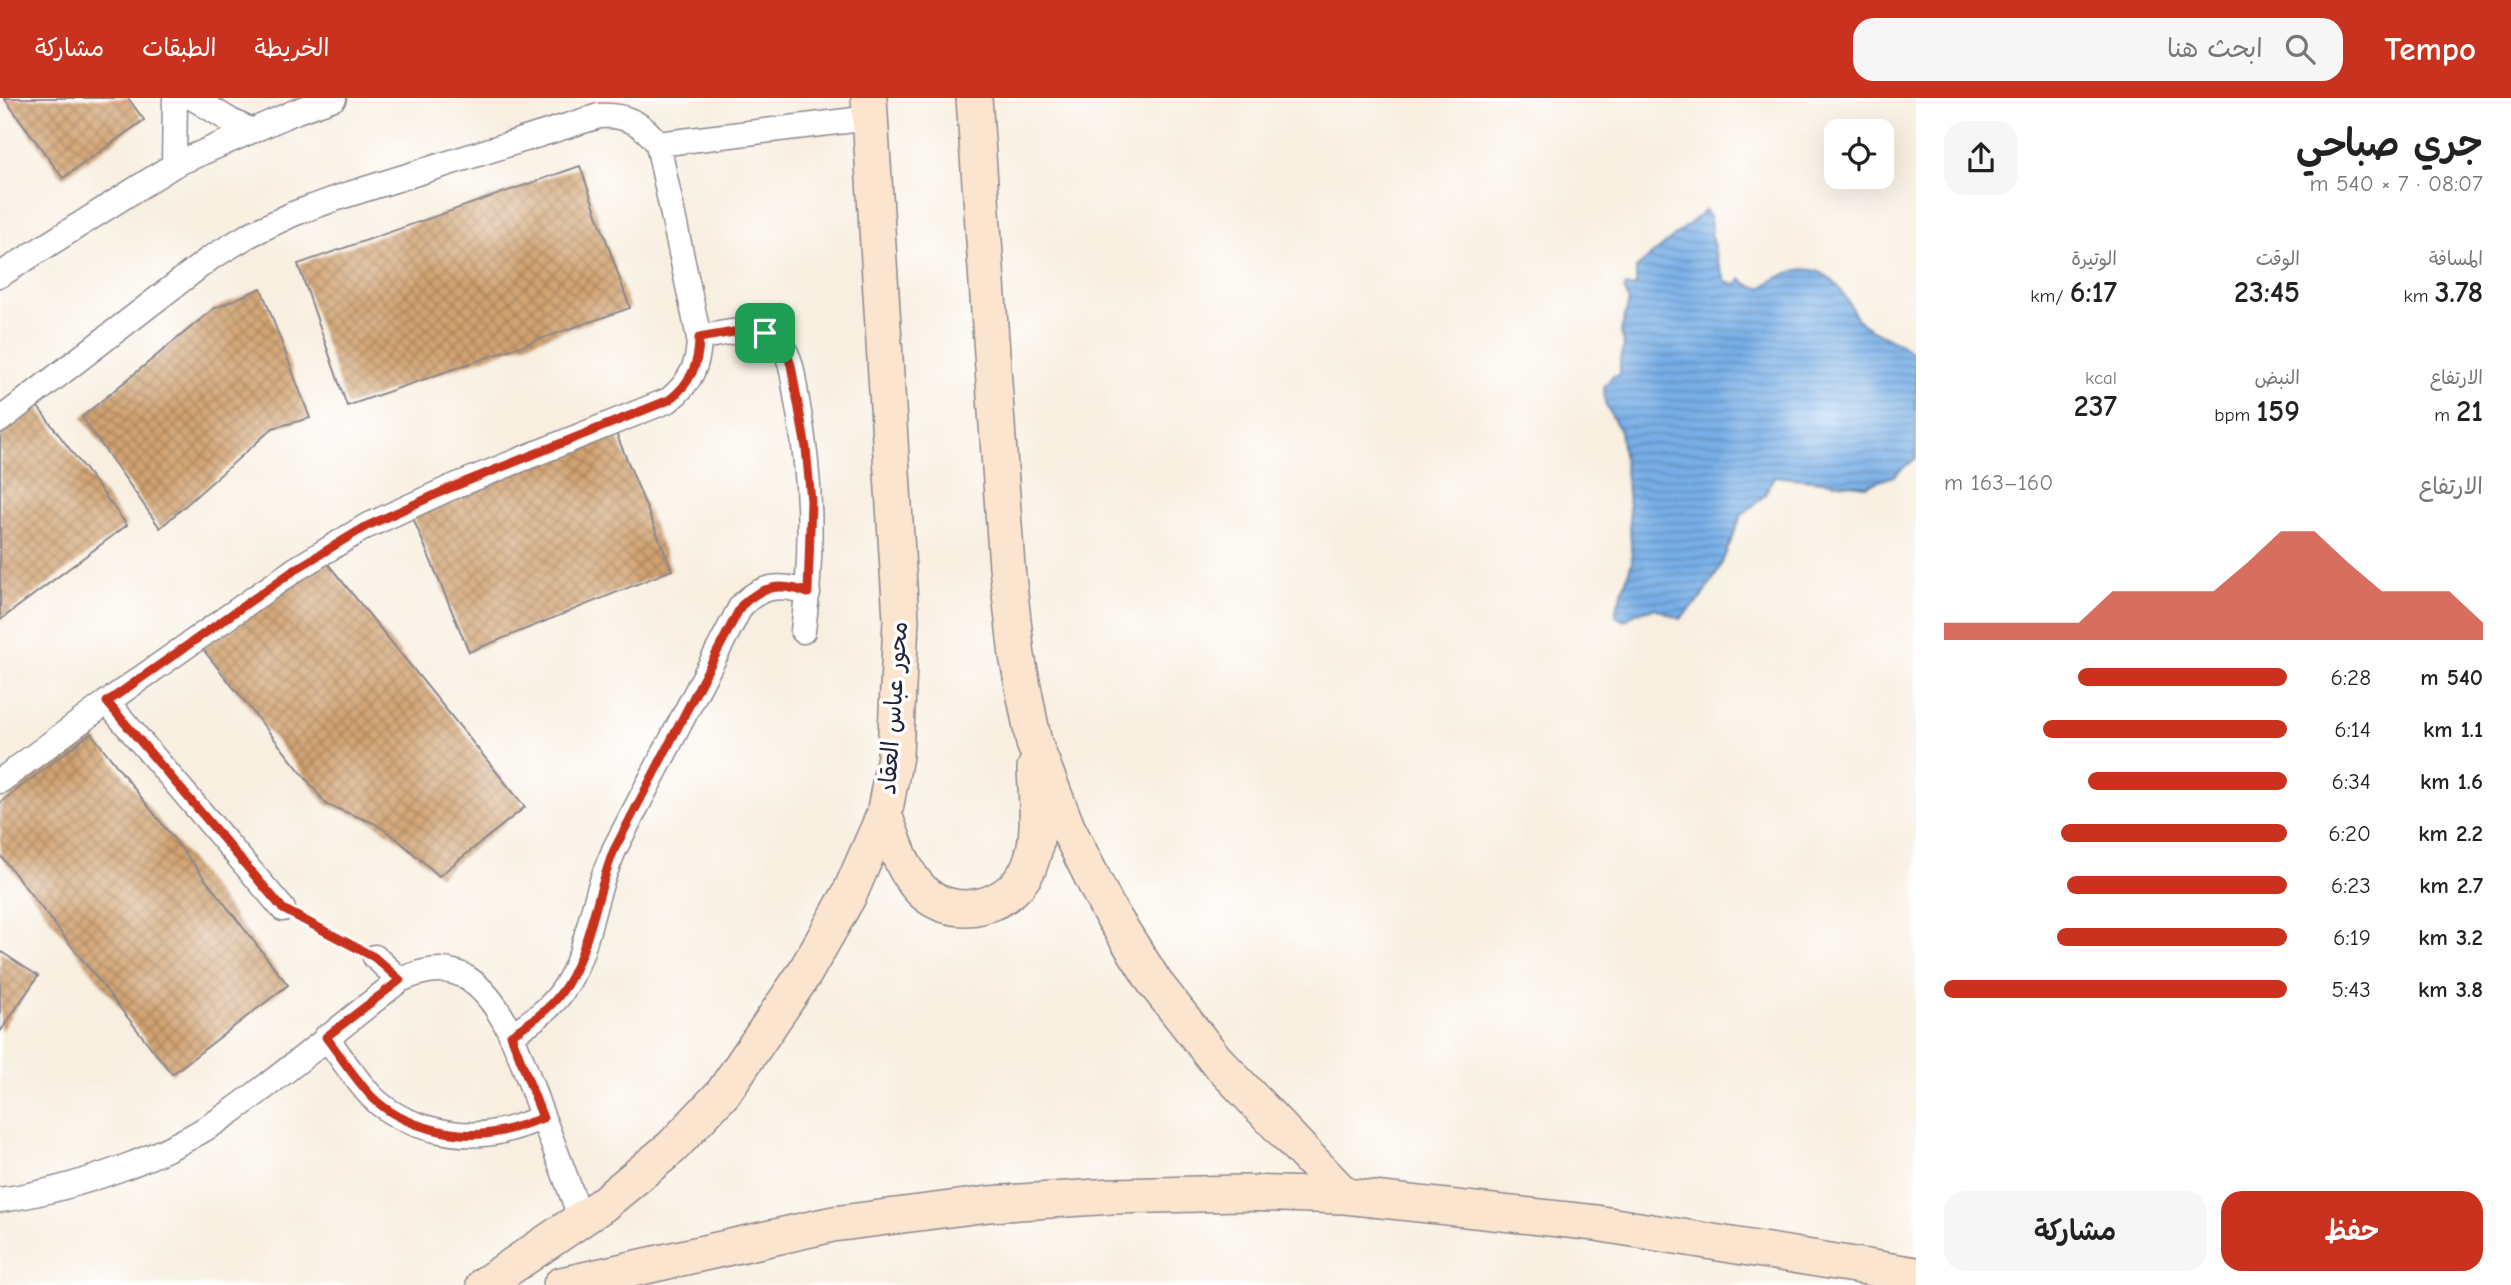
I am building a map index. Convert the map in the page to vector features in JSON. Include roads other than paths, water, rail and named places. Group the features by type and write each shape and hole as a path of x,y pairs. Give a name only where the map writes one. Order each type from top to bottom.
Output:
{"main road":[{"path":"884,815 915,884 926,895 955,908 988,906 1003,898 1021,881 1032,858 1037,835 1034,743 1017,656 1007,567 975,100"},
{"name":"محور عباس العقاد","path":"484,1285 581,1219 672,1147 723,1093 804,974 849,895 884,815 895,756 901,619 869,108"},
{"path":"1034,743 1067,827 1095,884 1155,983 1214,1058 1345,1196"},
{"path":"561,1285 833,1224 989,1204 1113,1196 1241,1193 1345,1196 1597,1223 1916,1275"}],"street":[{"path":"174,165 175,98"},
{"path":"192,98 220,116 252,131"},
{"path":"0,275 174,165 297,111 334,98"},
{"path":"658,144 869,108"},
{"path":"0,421 209,259 248,235 293,214 599,116 613,115 639,123 650,132 658,144 699,338 695,369 680,392 669,400 450,488 365,527 296,569 0,781"},
{"path":"699,338 755,331 774,339 788,355 807,461 811,501 808,593 803,631"},
{"path":"511,1035 548,1007 570,979 578,963 602,880 614,850 741,606 751,596 771,587 793,587 808,593"},
{"path":"107,702 283,909"},
{"path":"374,957 400,980"},
{"path":"0,1200 62,1188 109,1173 191,1136 226,1115 400,980 421,971 446,970 466,977 484,992 511,1035 581,1219"},
{"path":"326,1037 371,1095 396,1116 411,1123 470,1133 486,1133 543,1118"}],"water":[{"path":"1706,210 1715,253 1726,282 1737,284 1741,279 1751,286 1761,288 1785,274 1807,269 1818,271 1837,285 1861,322 1916,355 1916,458 1893,476 1866,486 1774,476 1765,495 1741,516 1719,570 1701,598 1680,619 1655,608 1636,613 1624,621 1616,616 1616,610 1632,562 1628,493 1620,431 1605,403 1604,387 1612,377 1620,375 1620,358 1624,346 1621,331 1629,301 1624,289 1626,286 1636,286 1636,268"}]}
